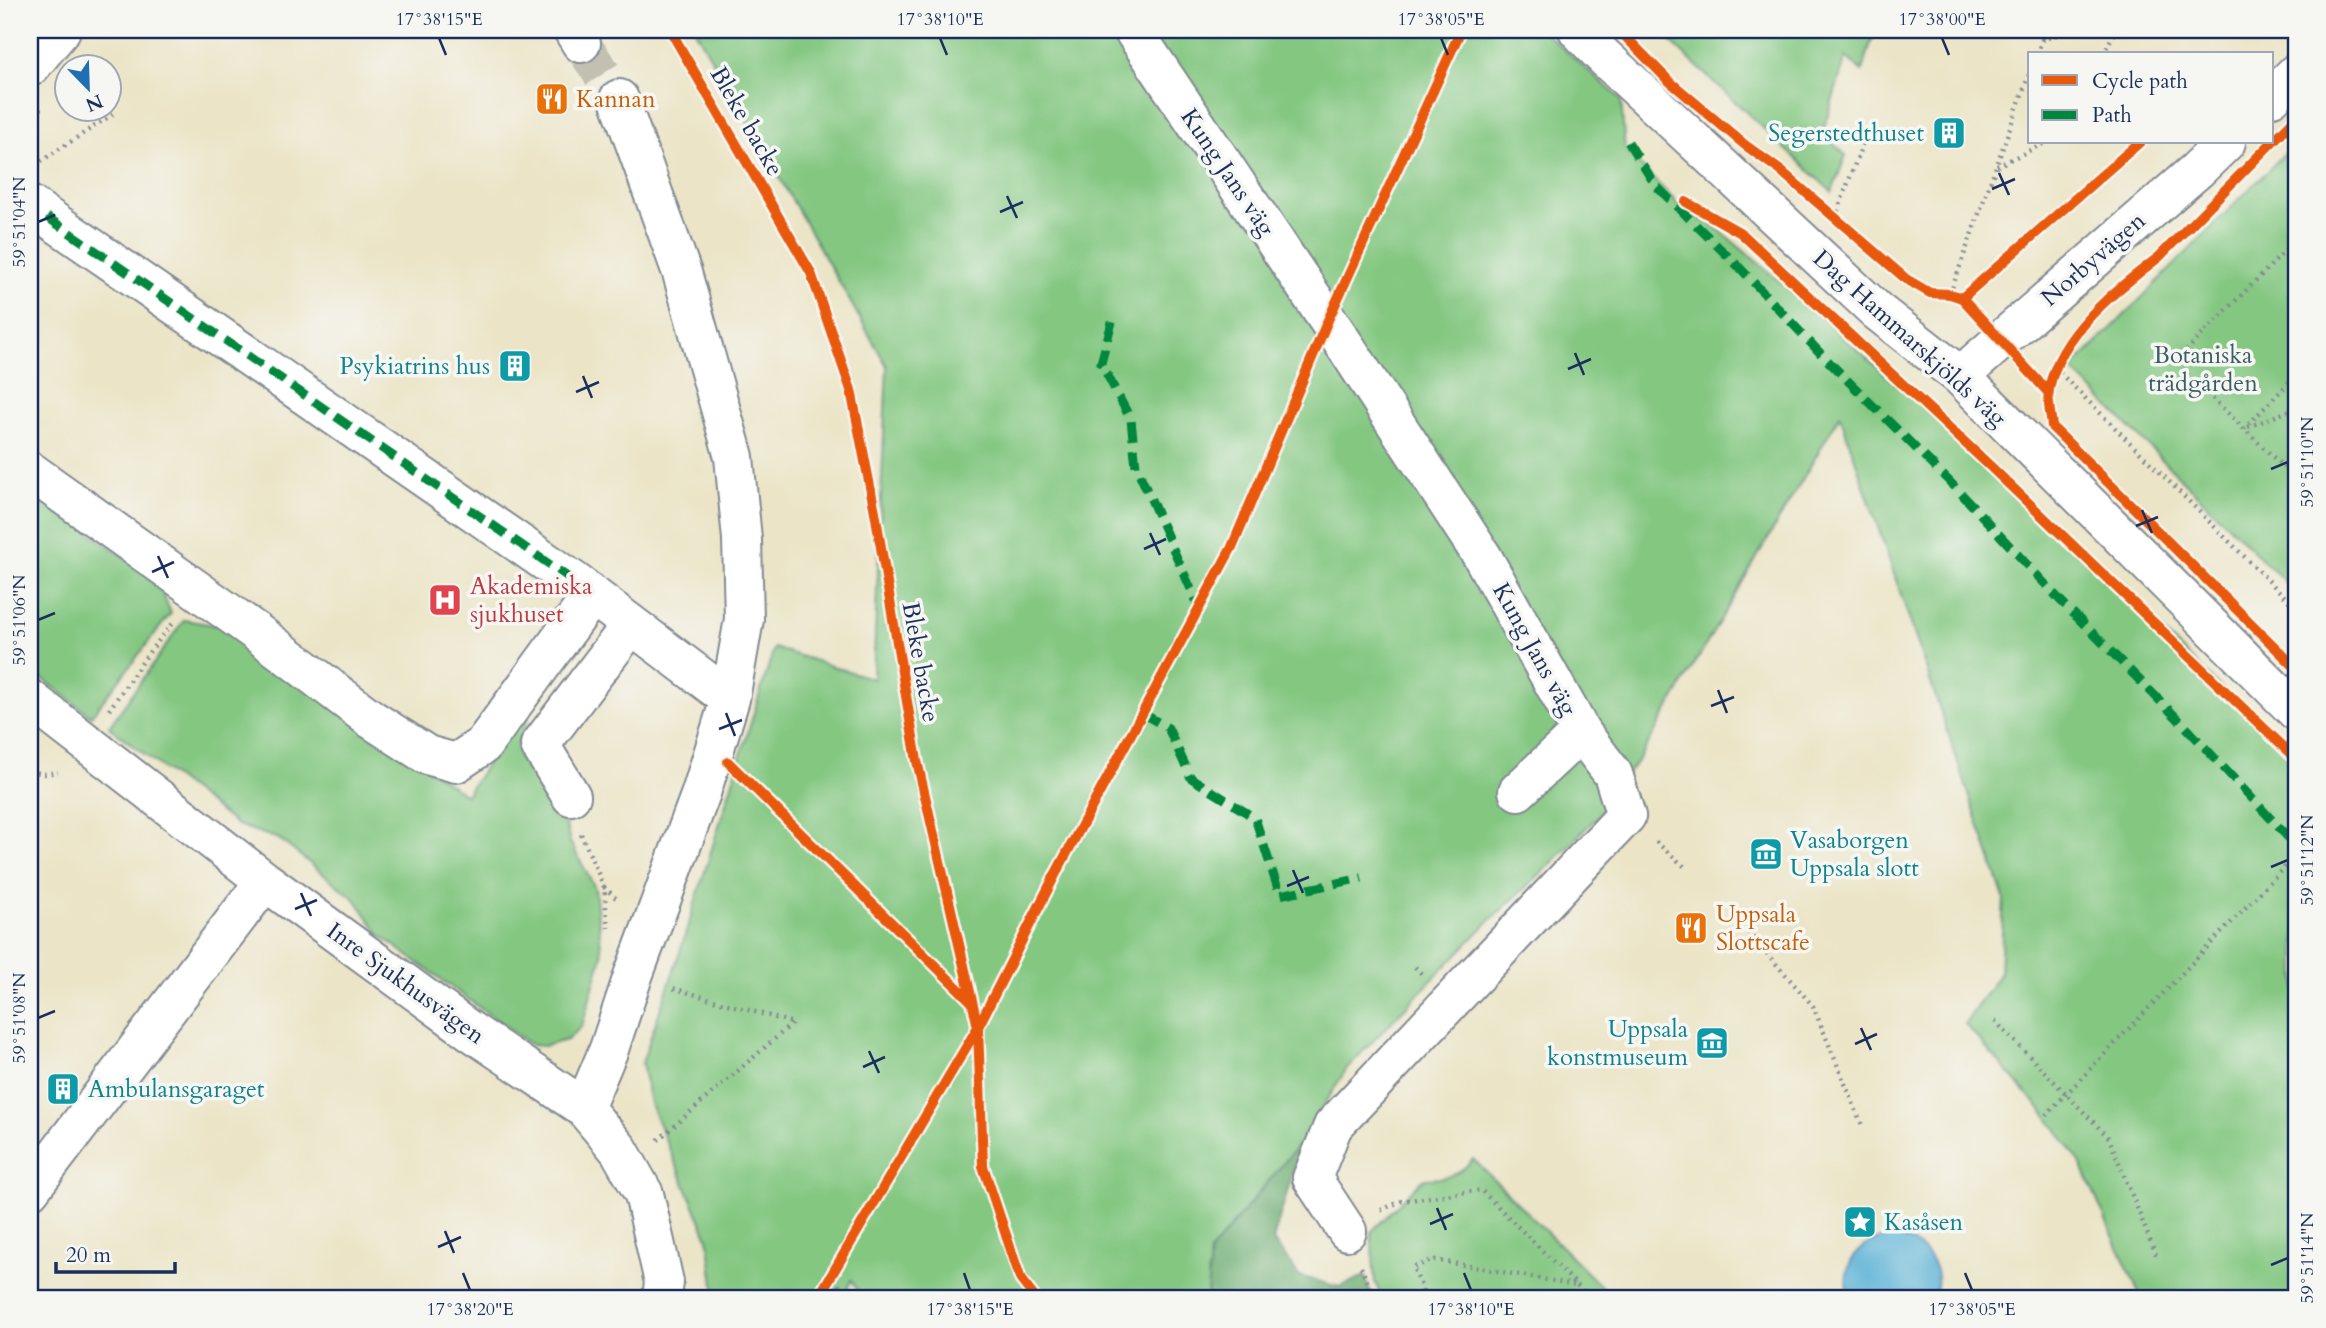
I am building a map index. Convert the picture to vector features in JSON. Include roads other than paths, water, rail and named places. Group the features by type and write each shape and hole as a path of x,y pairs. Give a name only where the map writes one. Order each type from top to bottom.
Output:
{"street":[{"path":"30,67 61,30"},
{"name":"Kung Jans väg","path":"1133,30 1348,350 1482,556 1581,732 1613,774 1626,816 1333,1126 1312,1178 1347,1231"},
{"name":"Dag Hammarskjölds väg","path":"1578,30 1869,303 1960,376 2296,710"},
{"path":"2274,95 2296,73"},
{"path":"584,1108 609,1049 633,976 701,793 730,699 744,619 742,539 734,457 682,273 619,99"},
{"name":"Norbyvägen","path":"1960,376 2224,144"},
{"path":"35,221 584,589 730,699"},
{"path":"30,471 200,592 371,719 428,755 456,763 484,744 584,589"},
{"path":"575,811 540,745 631,625"},
{"name":"Inre Sjukhusvägen","path":"30,699 265,881 469,1030 584,1108 619,1150 644,1194 664,1282 662,1298"},
{"path":"1518,791 1581,732"},
{"path":"30,1190 265,881"}],"water":[{"path":"1893,1236 1914,1244 1930,1258 1937,1276 1934,1298 1848,1298 1847,1274 1855,1255 1870,1243"}],"tunnel":[{"path":"581,43 619,99"}],"place":[{"name":"Kannan","path":"552,99"},
{"name":"Segerstedthuset","path":"1949,133"},
{"name":"Psykiatrins hus","path":"515,366"},
{"name":"Akademiska sjukhuset","path":"445,600"},
{"name":"Vasaborgen Uppsala slott","path":"1766,854"},
{"name":"Uppsala Slottscafe","path":"1691,928"},
{"name":"Uppsala konstmuseum","path":"1712,1043"},
{"name":"Ambulansgaraget","path":"63,1089"},
{"name":"Kasåsen","path":"1860,1222"}],"park label":[{"name":"Botaniska trädgården","path":"2203,369"}]}
